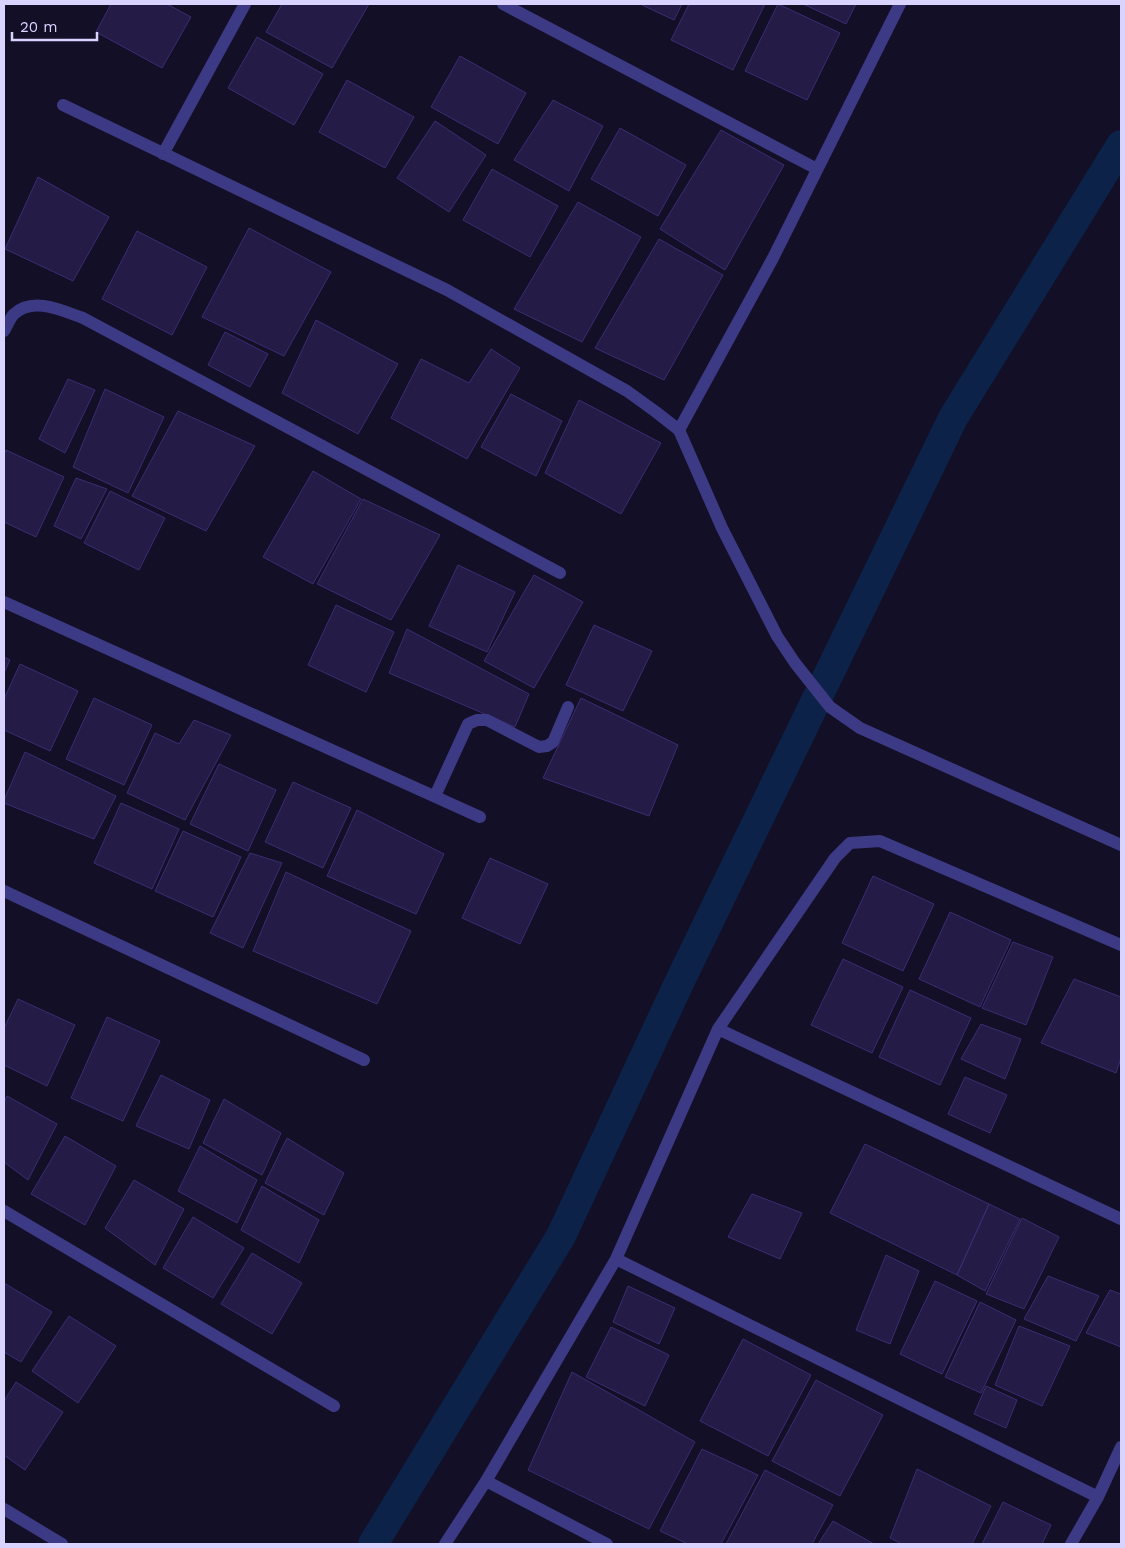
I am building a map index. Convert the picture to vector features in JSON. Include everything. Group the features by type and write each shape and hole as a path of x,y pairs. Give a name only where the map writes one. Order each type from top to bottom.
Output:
{"street":[{"path":"163,154 245,4"},
{"path":"503,4 817,169"},
{"path":"678,430 773,258 900,4"},
{"path":"63,105 448,290 627,391 678,430 722,528 777,636 794,663 830,707 860,728 1121,845"},
{"path":"4,331 14,314 30,305 53,307 83,318 560,573"},
{"path":"4,602 480,818"},
{"path":"435,796 468,724 477,720 487,720 539,746 547,746 553,742 568,707"},
{"path":"445,1544 486,1482 616,1259 718,1030 835,858 850,843 880,841 1121,945"},
{"path":"4,891 364,1060"},
{"path":"718,1030 1121,1219"},
{"path":"4,1211 334,1406"},
{"path":"616,1259 1098,1497"},
{"path":"1071,1544 1098,1497 1121,1447"},
{"path":"486,1482 607,1544"},
{"path":"4,1510 62,1544"}],"building":[{"path":"111,4 167,4 191,17 162,68 96,32"},
{"path":"282,4 369,4 332,68 266,32"},
{"path":"640,4 682,4 674,20"},
{"path":"689,4 765,4 733,70 671,40"},
{"path":"778,4 840,33 807,100 745,71"},
{"path":"803,4 856,4 846,24"},
{"path":"257,37 323,74 294,125 228,88"},
{"path":"460,56 526,93 498,144 431,107"},
{"path":"347,80 414,117 385,168 319,132"},
{"path":"553,100 603,126 569,191 514,160"},
{"path":"435,121 486,155 449,212 397,178"},
{"path":"620,128 686,165 658,216 591,179"},
{"path":"721,130 784,165 725,270 660,229"},
{"path":"492,169 558,206 530,257 463,220"},
{"path":"38,177 109,217 73,281 5,249"},
{"path":"578,202 641,237 582,342 514,309"},
{"path":"249,228 331,272 284,356 202,317"},
{"path":"137,231 207,267 172,335 102,299"},
{"path":"659,239 723,275 664,380 595,348"},
{"path":"316,320 398,364 358,434 282,393"},
{"path":"225,332 268,354 250,387 208,365"},
{"path":"491,349 520,368 467,459 391,418 421,359 469,383"},
{"path":"68,379 95,390 65,453 39,439"},
{"path":"105,389 164,417 128,493 73,467"},
{"path":"511,394 562,421 536,476 481,447"},
{"path":"579,400 661,443 621,514 545,473"},
{"path":"178,411 255,446 206,531 132,496"},
{"path":"6,450 64,477 36,537 4,522 4,455"},
{"path":"313,471 361,499 313,584 263,557"},
{"path":"76,478 107,489 81,539 54,526"},
{"path":"110,491 165,518 139,570 84,543"},
{"path":"363,499 440,535 391,620 317,584"},
{"path":"458,565 515,592 487,652 429,626"},
{"path":"534,575 583,602 534,688 484,661"},
{"path":"336,605 394,632 366,692 308,665"},
{"path":"594,625 652,651 623,711 566,685"},
{"path":"407,629 529,694 515,727 389,673"},
{"path":"4,657 10,660 4,673"},
{"path":"20,664 78,691 50,751 4,730 4,699"},
{"path":"94,698 152,725 124,785 66,759"},
{"path":"581,698 678,745 649,816 543,778"},
{"path":"194,720 231,735 185,820 127,793 155,733 179,744"},
{"path":"25,752 116,796 94,839 4,803"},
{"path":"219,764 276,790 248,851 190,824"},
{"path":"293,782 351,808 323,868 265,842"},
{"path":"121,803 179,829 152,889 94,863"},
{"path":"357,810 444,854 416,914 327,876"},
{"path":"183,831 241,857 213,917 155,891"},
{"path":"250,853 282,863 243,948 210,933"},
{"path":"490,858 548,884 520,944 462,918"},
{"path":"286,872 411,931 377,1004 253,951"},
{"path":"873,876 934,904 903,971 842,943"},
{"path":"950,912 1011,940 980,1007 919,979"},
{"path":"1013,942 1053,957 1026,1025 982,1008"},
{"path":"843,959 903,987 872,1053 811,1025"},
{"path":"1074,979 1121,997 1121,1058 1116,1073 1041,1043"},
{"path":"910,990 971,1018 940,1085 879,1057"},
{"path":"18,999 75,1025 47,1086 4,1065 4,1028"},
{"path":"107,1017 160,1041 123,1121 71,1098"},
{"path":"981,1024 1021,1039 1005,1079 961,1059"},
{"path":"161,1075 210,1100 189,1149 136,1126"},
{"path":"965,1077 1007,1095 990,1133 948,1114"},
{"path":"7,1096 57,1124 28,1180 4,1162 4,1102"},
{"path":"224,1099 281,1133 262,1175 203,1143"},
{"path":"65,1136 116,1166 85,1225 31,1194"},
{"path":"287,1138 344,1173 324,1215 265,1183"},
{"path":"865,1144 989,1204 957,1275 830,1213"},
{"path":"200,1146 257,1180 237,1223 178,1191"},
{"path":"134,1180 184,1209 155,1265 105,1228"},
{"path":"262,1186 319,1220 299,1263 241,1230"},
{"path":"752,1194 802,1213 780,1259 728,1237"},
{"path":"989,1204 1020,1219 985,1291 957,1275"},
{"path":"193,1217 244,1248 213,1298 163,1268"},
{"path":"1022,1218 1059,1237 1024,1309 986,1294"},
{"path":"252,1253 302,1283 272,1334 221,1304"},
{"path":"886,1255 919,1271 890,1344 856,1330"},
{"path":"1048,1276 1099,1296 1076,1341 1024,1319"},
{"path":"935,1281 977,1301 942,1374 900,1354"},
{"path":"4,1283 52,1312 21,1362 4,1352"},
{"path":"628,1286 675,1308 659,1344 613,1322"},
{"path":"1110,1290 1121,1294 1121,1347 1086,1333"},
{"path":"980,1302 1016,1320 981,1393 945,1377"},
{"path":"69,1316 116,1346 78,1403 32,1371"},
{"path":"1019,1326 1070,1346 1042,1406 995,1385"},
{"path":"611,1327 669,1355 645,1406 586,1377"},
{"path":"743,1339 811,1375 768,1456 700,1421"},
{"path":"572,1372 695,1442 649,1529 528,1470"},
{"path":"816,1380 883,1415 840,1496 772,1461"},
{"path":"16,1382 63,1412 25,1470 4,1455 4,1401"},
{"path":"986,1386 1017,1400 1006,1428 974,1414"},
{"path":"702,1449 758,1475 721,1544 688,1544 660,1531"},
{"path":"917,1469 991,1506 972,1544 902,1544 890,1538"},
{"path":"765,1470 833,1505 812,1544 726,1544"},
{"path":"1003,1502 1051,1525 1042,1544 982,1544"},
{"path":"833,1521 874,1544 818,1544"}],"waterway":[{"path":"373,1544 561,1236 679,983 953,418 1121,145"}]}
